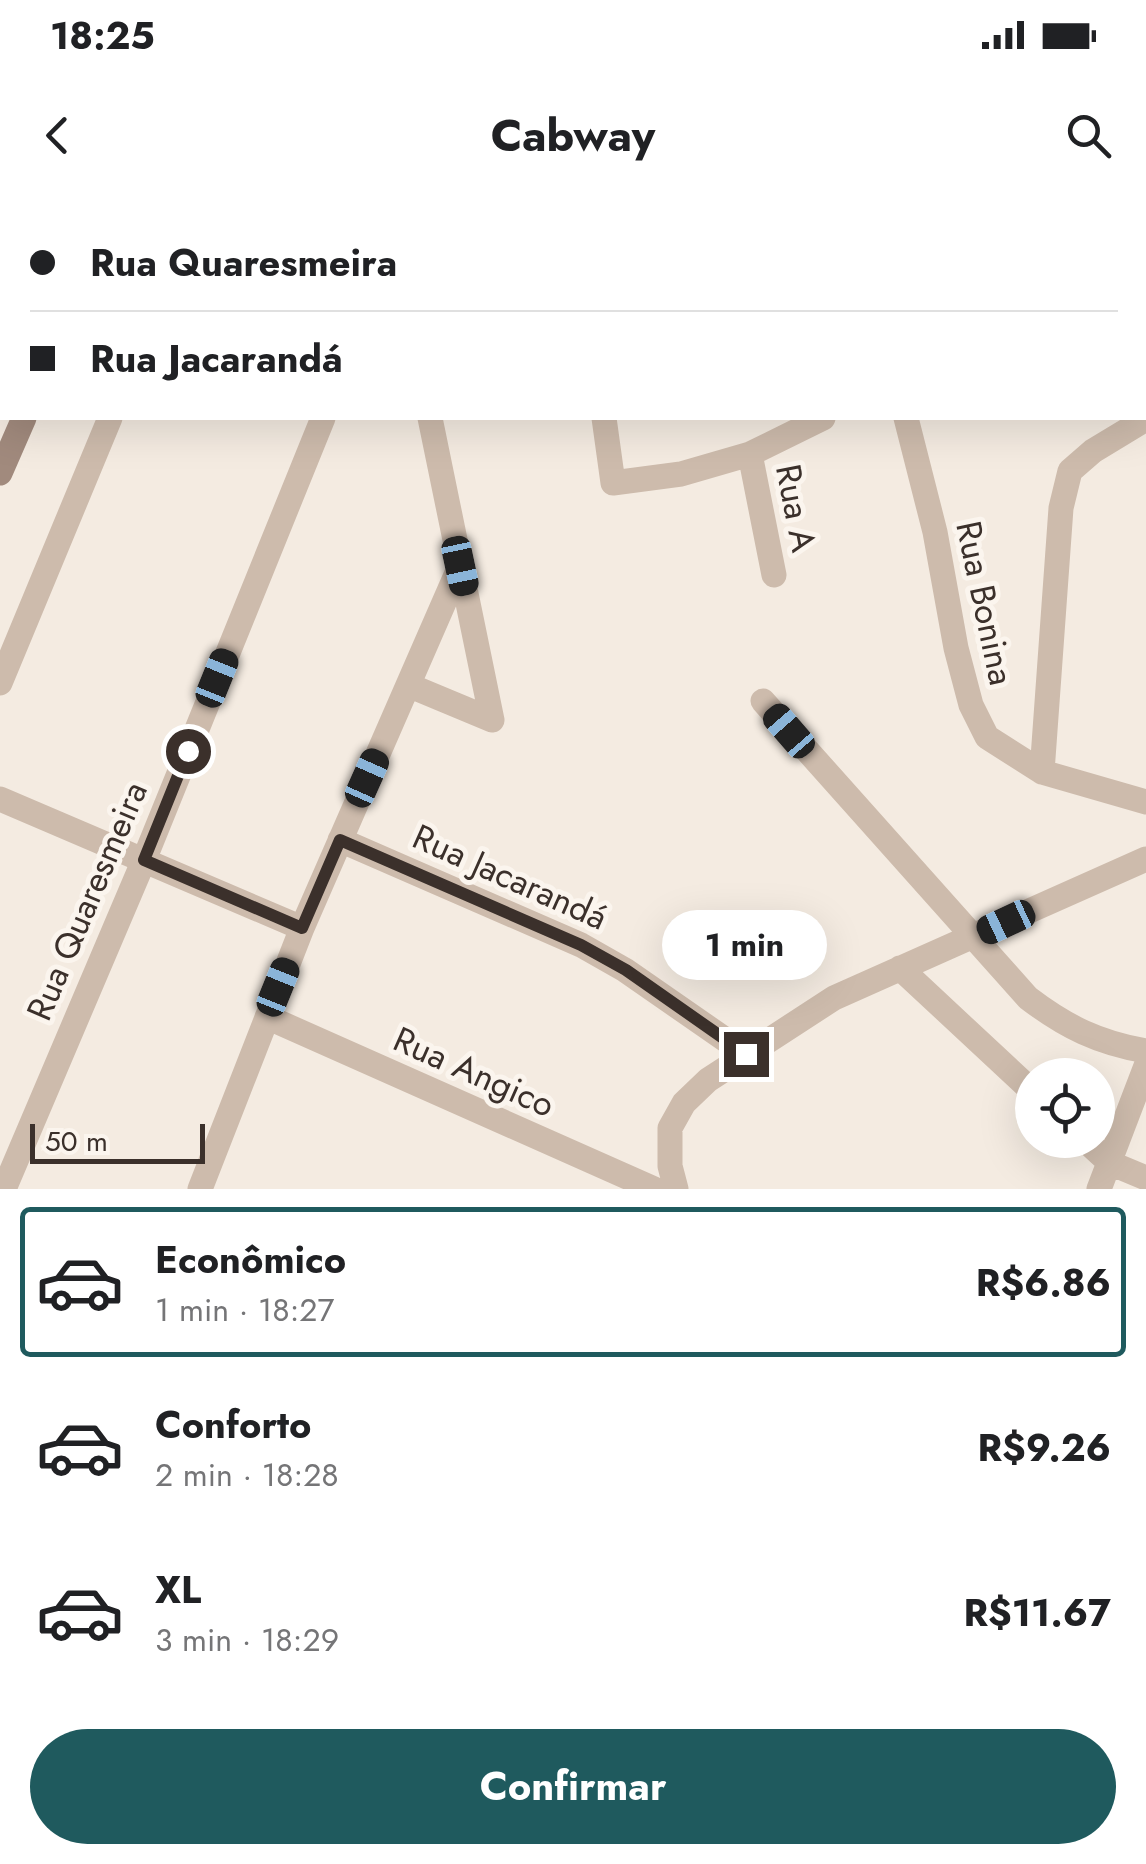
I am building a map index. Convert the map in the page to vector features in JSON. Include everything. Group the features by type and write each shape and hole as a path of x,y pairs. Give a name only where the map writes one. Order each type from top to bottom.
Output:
{"main road":[{"path":"0,473 23,420"}],"street":[{"path":"0,683 109,420"},
{"name":"Rua Quaresmeira","path":"4,1189 144,860 315,420"},
{"path":"408,685 492,720 430,420"},
{"path":"604,420 613,484 680,474 750,454 819,420"},
{"name":"Rua Bonina","path":"907,420 935,532 970,705 988,737 1042,772 1146,802"},
{"path":"1042,772 1060,508 1070,472 1093,451 1144,420"},
{"name":"Rua A","path":"750,454 774,575"},
{"path":"203,1188 302,928 460,566"},
{"path":"763,701 1028,998 1063,1025 1108,1045 1146,1051"},
{"path":"0,799 302,928"},
{"name":"Rua Jacarandá","path":"340,840 581,945 626,970 746,1054"},
{"path":"676,1189 670,1166 670,1128 684,1102 708,1080 834,998 1146,859"},
{"path":"900,968 1015,1075"},
{"name":"Rua Angico","path":"266,1017 654,1189"},
{"path":"1099,1189 1146,1066"},
{"path":"1105,1158 1146,1178"}],"route":[{"path":"188,751 144,860 302,928 340,840 581,945 626,970 746,1054"}]}
